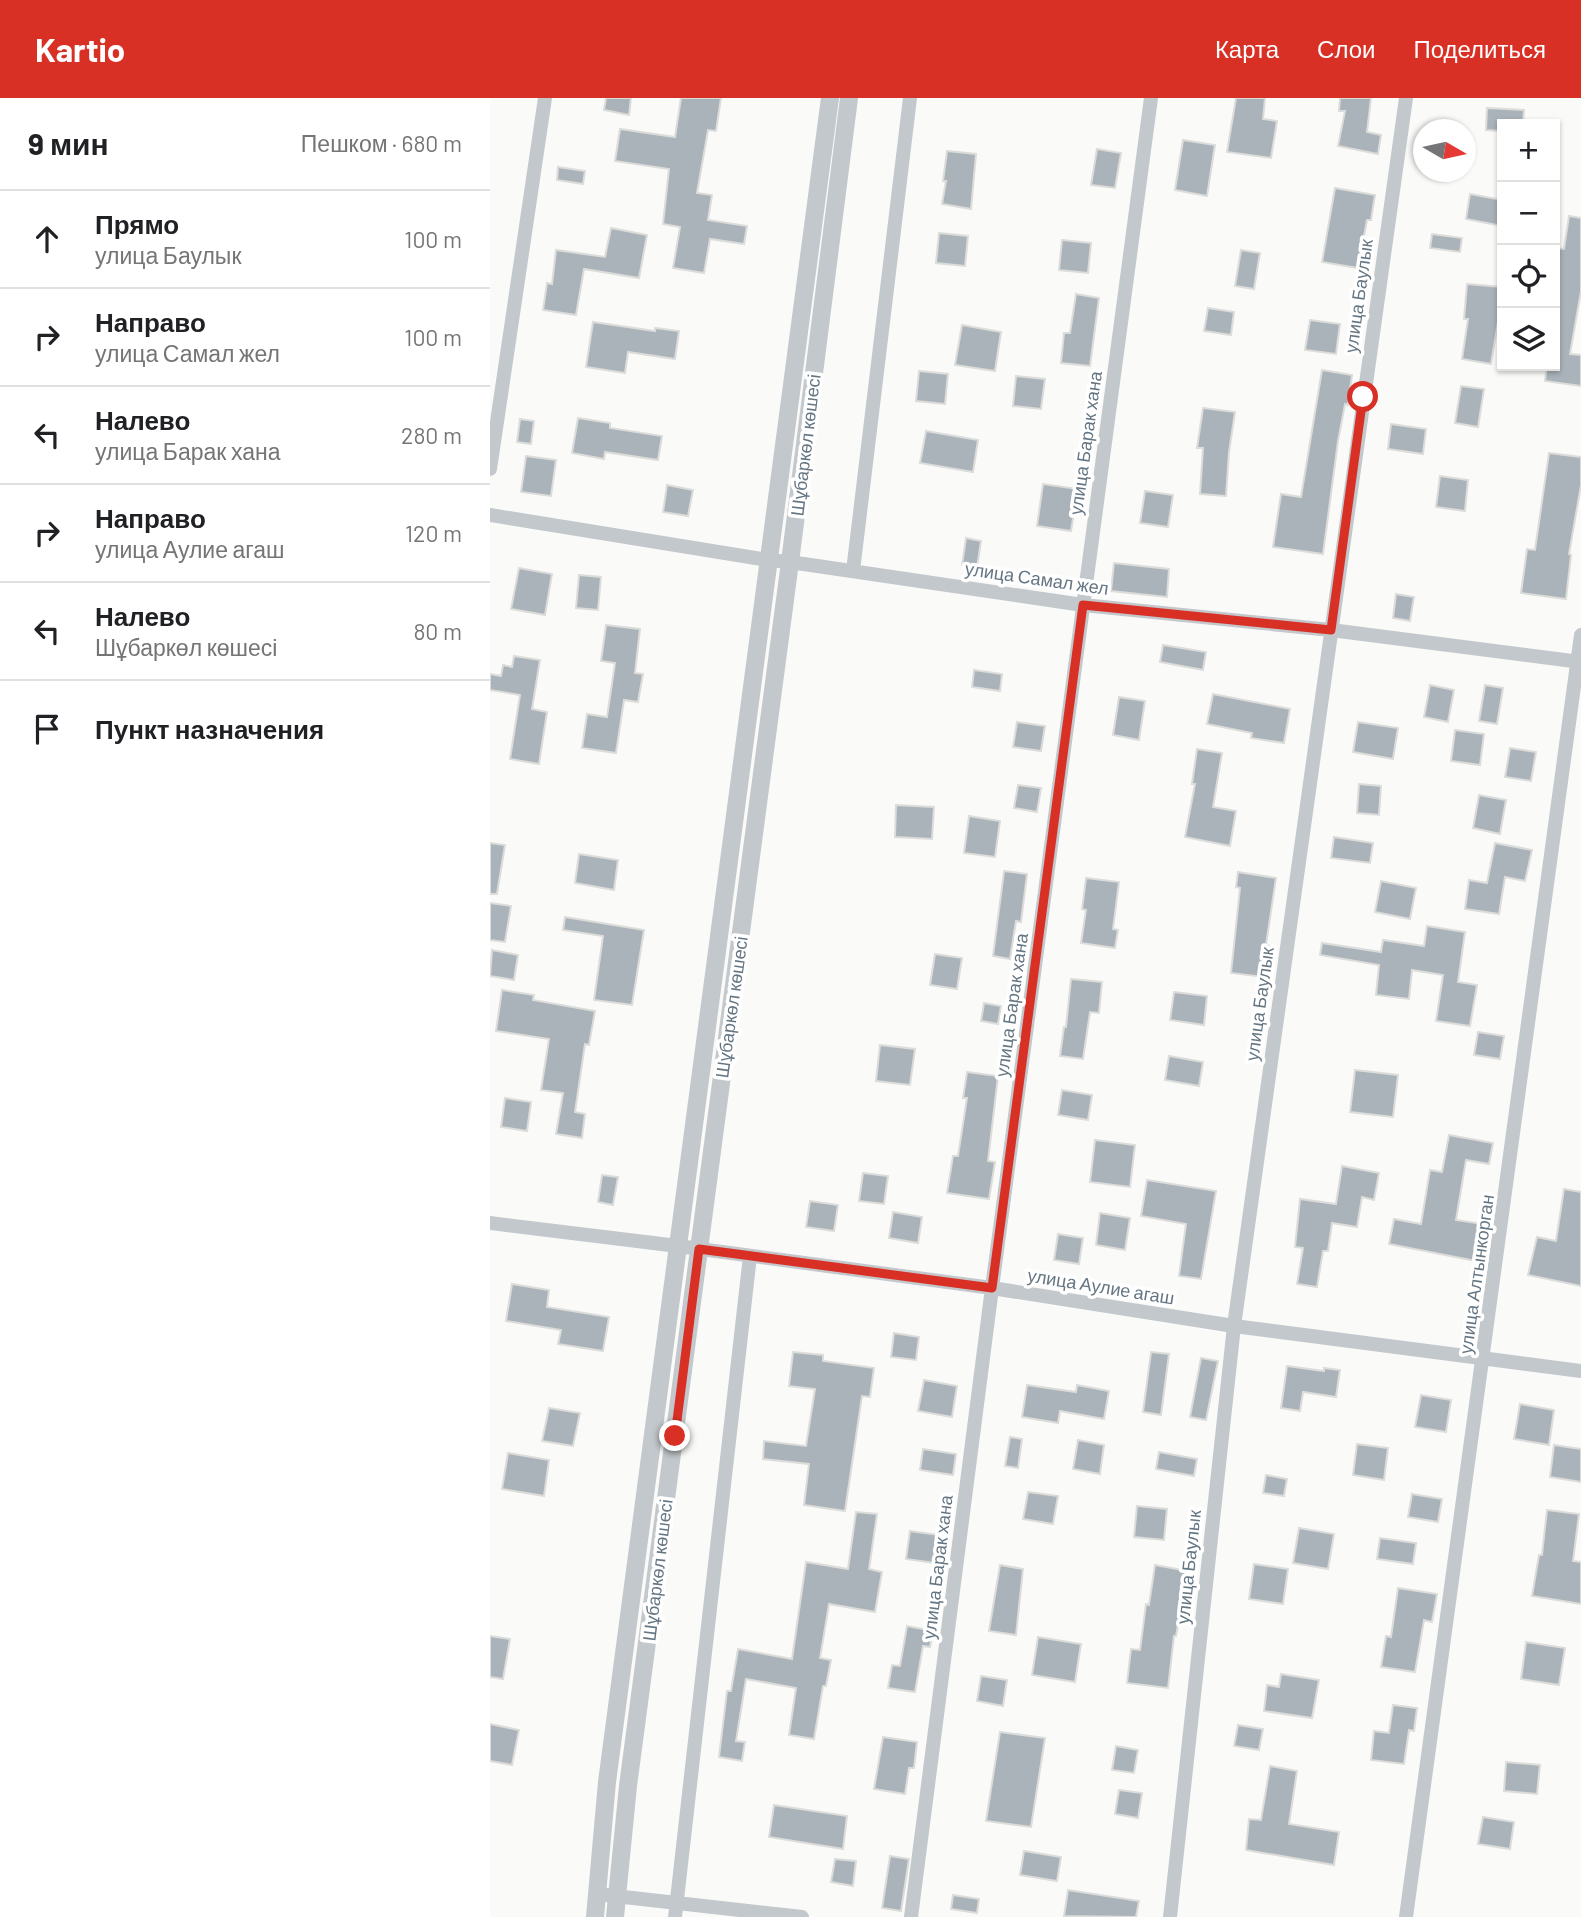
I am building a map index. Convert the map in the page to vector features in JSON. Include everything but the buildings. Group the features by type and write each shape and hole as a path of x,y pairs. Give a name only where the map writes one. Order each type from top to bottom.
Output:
{"street":[{"path":"490,469 545,98"},
{"name":"Шұбаркөл көшесі","path":"595,1917 607,1782 830,98"},
{"name":"Шұбаркөл көшесі","path":"615,1917 628,1786 849,98"},
{"path":"853,571 910,98"},
{"name":"улица Барак хана","path":"911,1917 1151,98"},
{"name":"улица Баулык","path":"1170,1917 1234,1326 1406,98"},
{"name":"улица Самал жел","path":"490,515 768,561 1083,605 1331,630 1580,662"},
{"name":"улица Алтынкорган","path":"1406,1917 1580,662 1581,635"},
{"name":"улица Аулие агаш","path":"490,1223 992,1288 1234,1326 1581,1371"},
{"path":"676,1910 750,1256"},
{"path":"597,1894 676,1910 802,1917"}],"route":[{"path":"675,1436 699,1249 992,1288 1083,605 1331,630 1363,397"}]}
